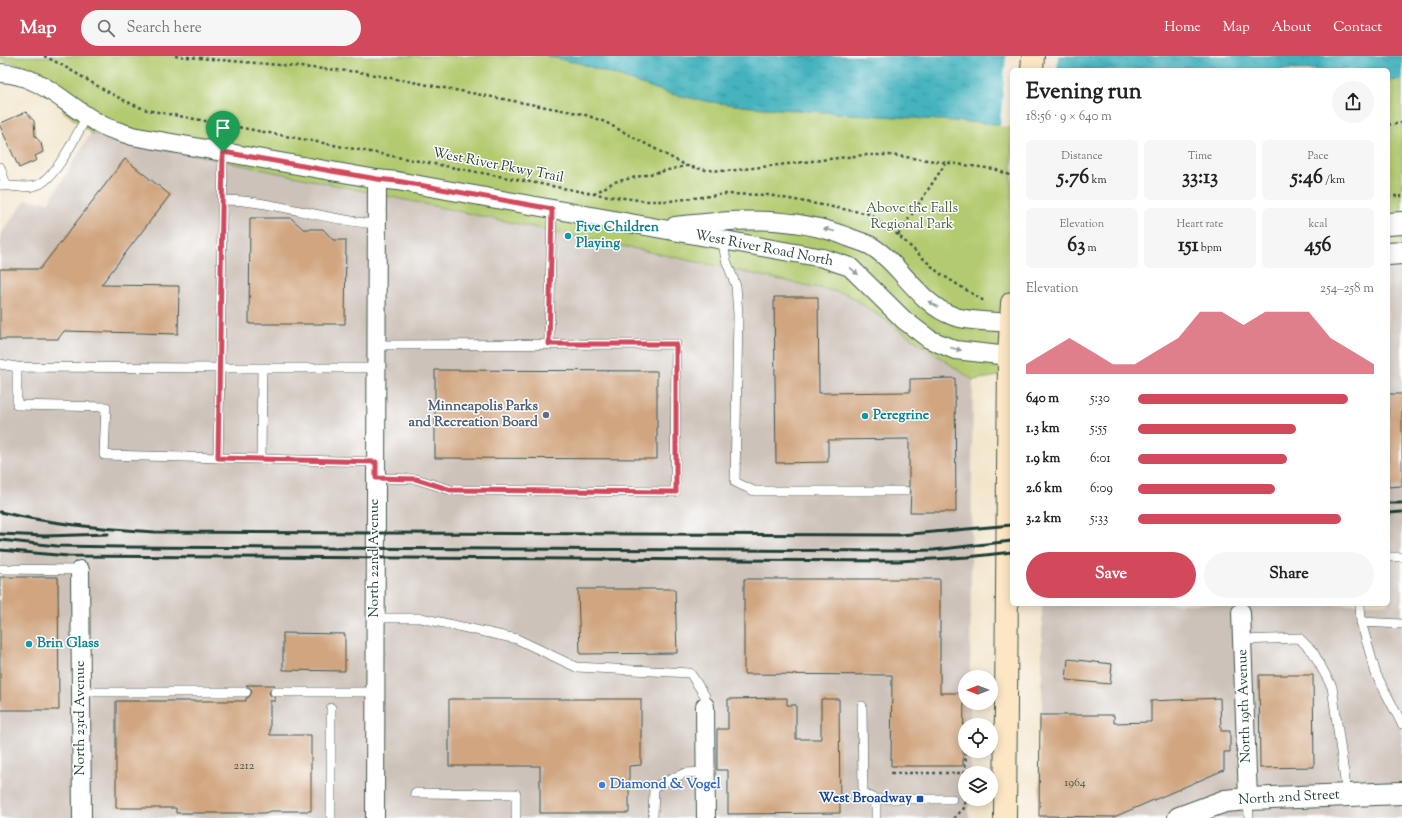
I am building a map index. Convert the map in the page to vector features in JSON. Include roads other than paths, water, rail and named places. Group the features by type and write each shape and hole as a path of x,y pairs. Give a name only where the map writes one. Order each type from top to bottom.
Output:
{"main road":[{"path":"1032,68 1033,56"},
{"path":"1005,818 1010,356"}],"street":[{"name":"West River Road North","path":"0,73 23,76 41,83 101,125 132,136 377,179 397,181 823,258 850,267 904,320 929,339 955,350 1010,356"},
{"name":"North 22nd Avenue","path":"375,818 377,179"},
{"name":"West River Road North","path":"652,228 722,220 767,219 831,230 871,246 906,277 926,300 953,316 1010,316"},
{"path":"1390,224 1402,223"},
{"path":"1390,254 1402,253"},
{"name":"North 23rd Avenue","path":"80,570 82,818"},
{"name":"North 19th Avenue","path":"1241,612 1248,808"},
{"path":"705,706 706,818"},
{"name":"North 2nd Street","path":"1179,818 1225,801 1248,808 1347,795 1402,794"}],"lane":[{"path":"0,167 3,185 38,185 50,176 72,144 87,116"},
{"path":"218,458 223,152"},
{"path":"222,200 250,201 356,222 377,224"},
{"path":"549,344 552,209"},
{"path":"722,220 722,240 726,260 736,286 737,293 735,482 754,491 905,491"},
{"path":"17,367 17,405 106,407 104,455 261,459 376,470 416,479 451,490 676,492 676,344 376,345"},
{"path":"0,364 17,367 376,368"},
{"path":"261,459 262,368"},
{"path":"1390,557 1402,557"},
{"path":"0,569 80,570"},
{"path":"1360,606 1361,622 1376,674 1402,724"},
{"path":"375,618 421,618 517,640 576,667 690,672 705,696 705,706"},
{"path":"1361,622 1402,624"},
{"path":"1242,640 1299,638 1313,652 1332,686 1347,795"},
{"path":"81,692 246,692"},
{"path":"275,692 375,692"},
{"path":"862,706 863,791 866,795 876,799 952,799"},
{"path":"331,708 331,818"},
{"path":"653,818 654,787 684,773 706,772"},
{"path":"415,793 516,794 516,818"},
{"path":"876,799 876,818"}],"water":[{"path":"546,56 1402,56 1402,80 1390,81 1390,68 1010,68 1010,125 752,107 711,102 671,94 582,64"}],"railway":[{"path":"1390,503 1402,503"},
{"path":"0,512 38,520 155,532 900,535 1010,525"},
{"path":"1390,513 1402,512"},
{"path":"0,534 45,536 108,534"},
{"path":"0,540 57,546 119,547 899,551 934,550 1010,541"},
{"path":"0,550 68,556 899,561 968,557 1010,552"}],"place":[{"name":"Five Children Playing","path":"568,236"},
{"name":"Minneapolis Parks and Recreation Board","path":"546,415"},
{"name":"Peregrine","path":"865,416"},
{"name":"Brin Glass","path":"29,644"},
{"name":"Diamond & Vogel","path":"602,785"},
{"name":"West Broadway","path":"920,799"}],"park label":[{"name":"Above the Falls Regional Park","path":"912,218"}]}
